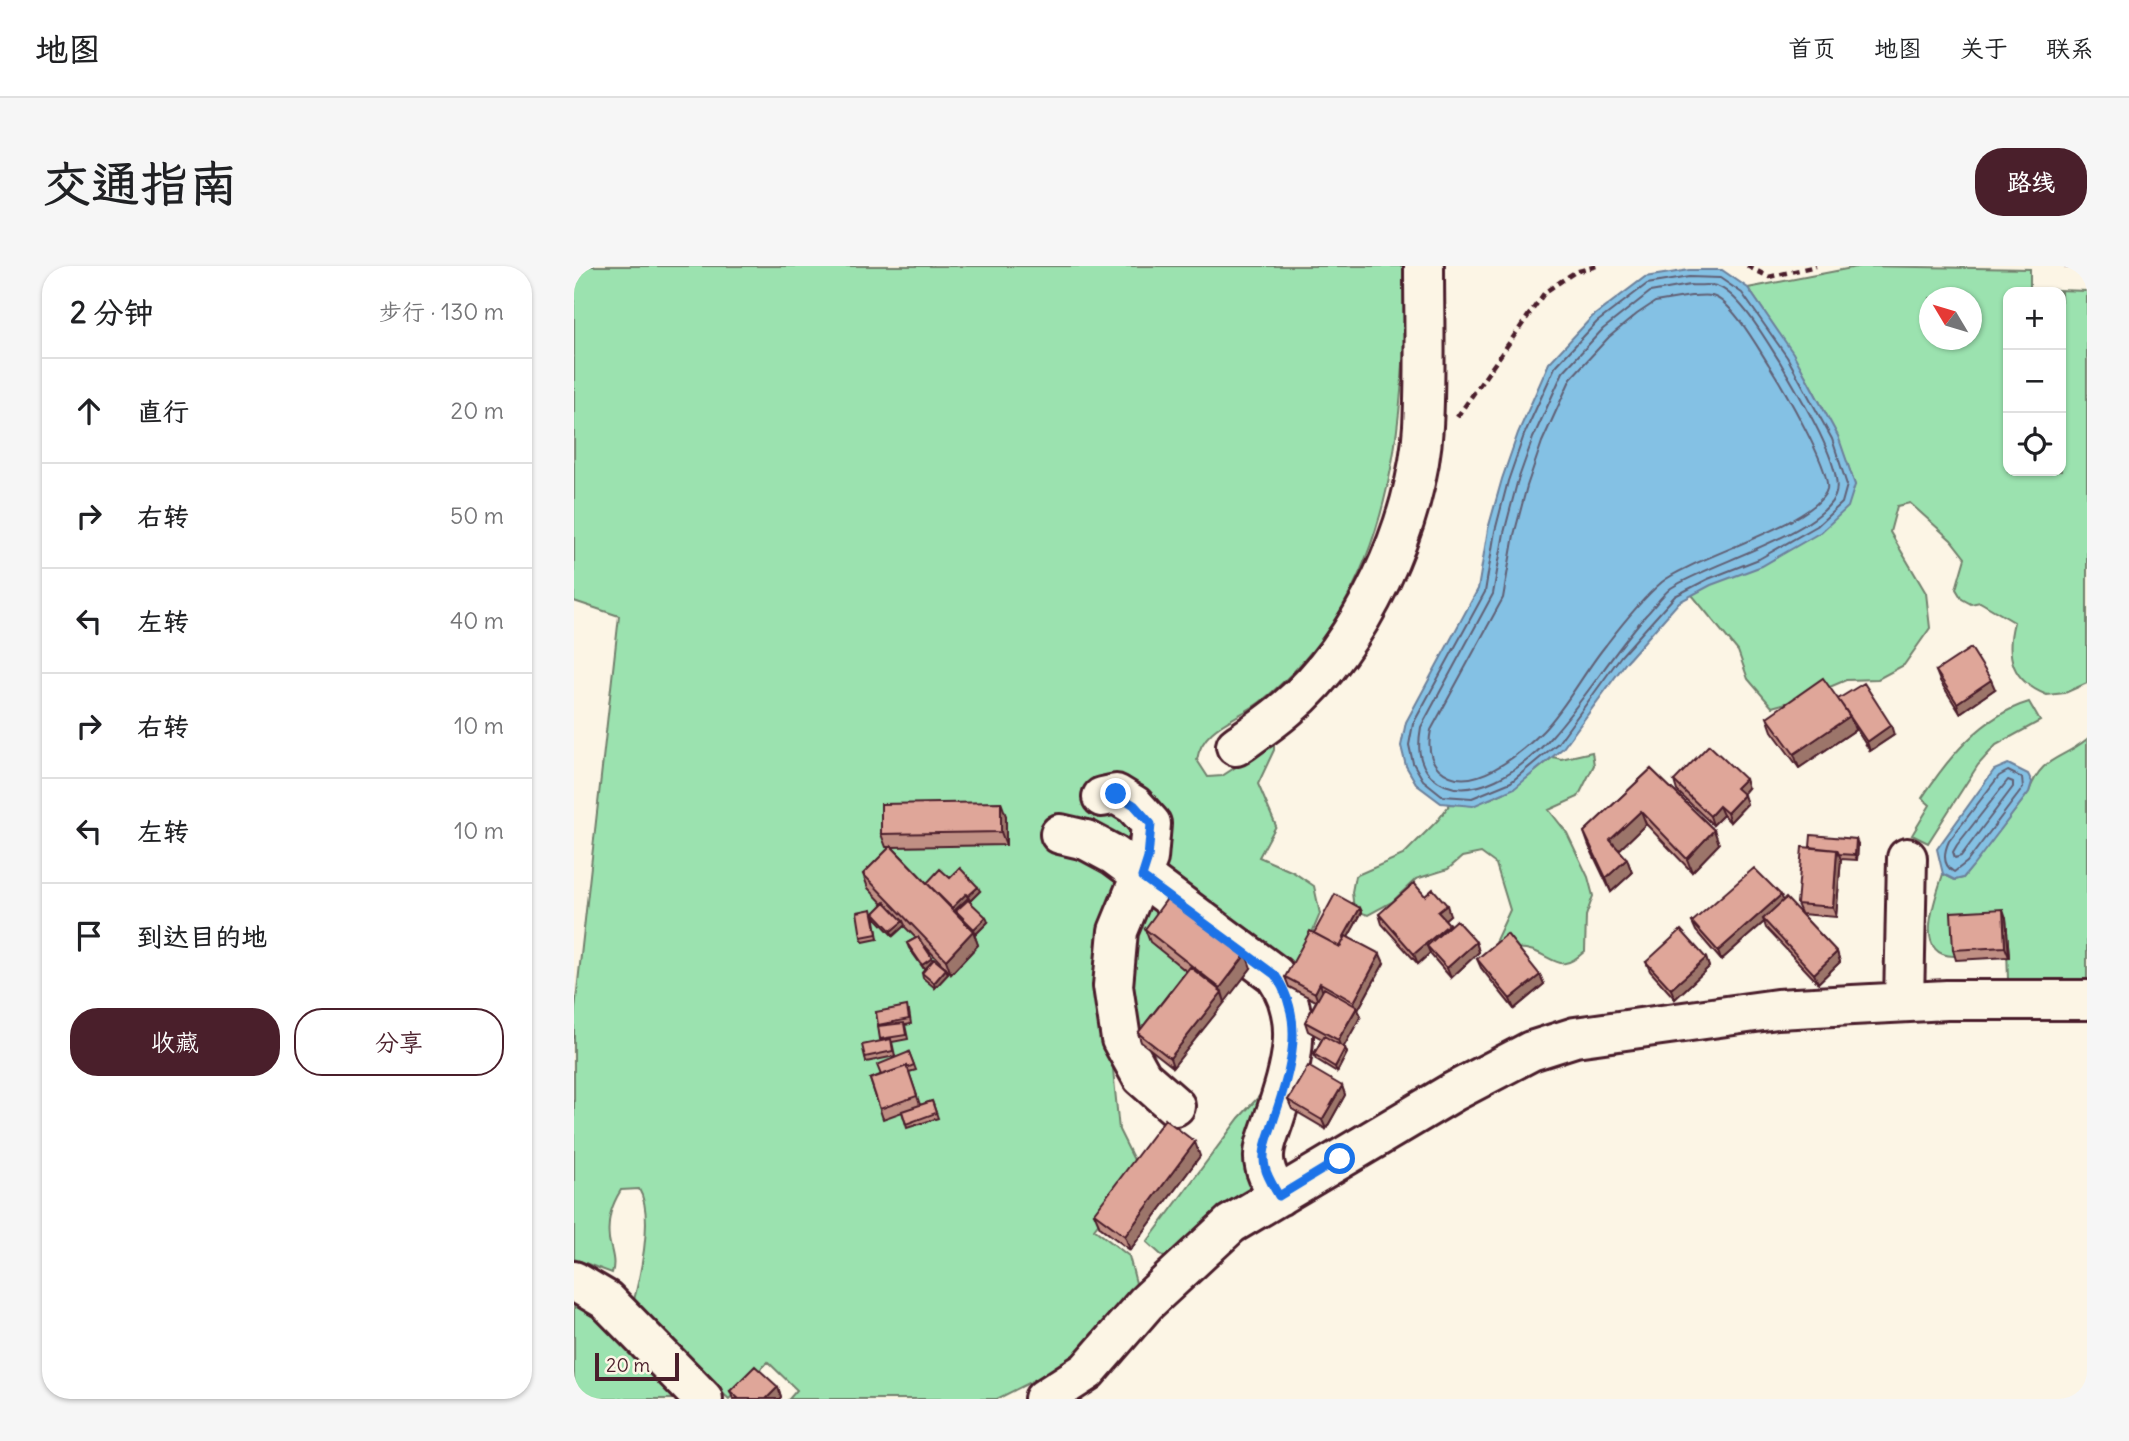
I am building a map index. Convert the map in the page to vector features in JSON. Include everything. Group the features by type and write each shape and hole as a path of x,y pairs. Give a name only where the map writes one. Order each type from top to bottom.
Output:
{"street":[{"path":"1236,746 1289,707 1332,658 1367,609 1395,552 1423,428 1424,266"},
{"path":"1102,797 1116,794 1134,805 1151,824 1148,858 1118,931 1113,986 1121,1039 1142,1077 1175,1105"},
{"path":"1060,834 1086,840 1114,855 1275,975 1287,991 1294,1022 1294,1054 1264,1147 1265,1167 1279,1196"},
{"path":"1904,1002 1907,858"},
{"path":"1044,1399 1087,1371 1146,1303 1231,1224 1453,1092 1531,1051 1574,1037 1777,1009 1904,1002 2087,1000"},
{"path":"574,1281 606,1300 703,1399"}],"path":[{"path":"1420,450 1464,411 1500,354 1545,292 1575,272 1597,266"},
{"path":"1747,266 1769,276 1816,266"},
{"path":"2065,266 2087,269"}],"green space":[{"path":"574,266 1407,266 1404,355 1395,443 1376,529 1361,571 1324,636 1304,660 1260,702 1213,732 1200,749 1197,760 1208,777 1222,776 1274,742 1274,750 1258,784 1276,826 1259,857 1293,872 1314,886 1320,914 1306,947 1289,973 1127,878 1110,898 1096,948 1110,1039 1119,1130 1139,1170 1094,1229 1129,1256 1136,1283 1094,1340 1049,1373 997,1399 789,1399 797,1390 768,1362 729,1399 665,1340 634,1300 643,1259 646,1228 646,1213 639,1189 621,1190 612,1208 609,1239 613,1260 612,1273 574,1259 574,1018 619,616 574,601"},
{"path":"1862,266 2030,269 2030,287 2003,287 2003,476 2066,476 2066,290 2087,291 2087,683 2065,693 2047,695 2026,683 2011,657 2014,622 1980,602 1971,604 1962,599 1956,589 1965,558 1951,540 1910,503 1897,506 1890,532 1926,593 1930,628 1904,665 1878,679 1846,680 1804,698 1772,707 1748,679 1738,651 1692,595 1855,485 1822,406 1748,288"},
{"path":"2029,702 2040,721 1996,745 1978,765 1928,843 1912,835 1930,805 1922,798 1955,754 1996,717"},
{"path":"2087,739 2087,980 2008,980 2006,918 1956,956 1942,954 1934,947 1930,937 1930,924 1943,874 1955,880 1963,878 2029,792 2039,772 2052,760"},
{"path":"1592,752 1594,765 1578,797 1549,810 1567,833 1588,877 1593,896 1586,916 1585,951 1577,958 1560,963 1530,950 1499,949 1496,940 1510,910 1496,864 1481,853 1462,857 1448,869 1416,879 1392,902 1368,915 1354,910 1352,892 1355,876 1403,855 1450,804 1466,804 1494,798 1518,785 1553,757 1561,759"},
{"path":"1153,898 1193,976 1141,1042 1123,1008 1130,933"},
{"path":"1278,1076 1257,1180 1252,1189 1169,1262 1147,1242 1239,1118"},
{"path":"580,1292 689,1399 574,1399 574,1300"}],"water":[{"path":"1689,270 1722,270 1748,288 1793,353 1838,436 1855,485 1848,507 1821,532 1762,566 1711,585 1679,602 1627,661 1563,748 1515,788 1473,806 1441,803 1417,785 1406,766 1401,746 1406,722 1478,589 1488,529 1502,479 1518,433 1549,363 1592,317 1645,277"},
{"path":"2008,764 2028,774 2032,782 2029,792 1963,878 1955,880 1943,874 1937,849 1994,770"}],"building":[{"path":"1971,648 1991,680 1957,703 1936,671"},
{"path":"1823,678 1850,716 1794,754 1767,717"},
{"path":"1864,683 1891,725 1867,742 1838,699"},
{"path":"1709,745 1745,779 1736,788 1744,795 1727,813 1719,806 1710,816 1674,781"},
{"path":"1651,769 1714,830 1687,859 1641,811 1610,840 1627,859 1606,878 1584,832"},
{"path":"1001,802 1001,832 881,834 881,804"},
{"path":"1811,835 1856,839 1855,855 1810,847"},
{"path":"891,846 973,931 946,960 863,874"},
{"path":"1802,847 1837,850 1833,907 1797,904"},
{"path":"960,868 978,887 952,908 927,883 940,869 950,878"},
{"path":"1754,868 1781,895 1718,951 1692,922"},
{"path":"1414,883 1425,896 1433,889 1447,905 1438,912 1449,924 1414,954 1379,914"},
{"path":"1335,894 1360,908 1340,947 1314,933"},
{"path":"1169,896 1246,954 1220,988 1145,929"},
{"path":"1786,898 1837,952 1814,974 1763,919"},
{"path":"968,900 986,917 974,929 956,911"},
{"path":"885,902 903,921 891,931 874,913"},
{"path":"872,909 877,934 861,937 857,912"},
{"path":"2003,909 2005,947 1953,950 1951,912"},
{"path":"1456,920 1476,942 1447,968 1427,946"},
{"path":"1681,930 1706,958 1671,989 1646,962"},
{"path":"1310,931 1340,947 1346,936 1380,954 1354,1002 1320,983 1315,993 1285,977"},
{"path":"1507,934 1540,975 1510,999 1477,959"},
{"path":"918,937 932,958 922,965 907,943"},
{"path":"934,959 946,969 934,983 922,973"},
{"path":"1190,967 1222,992 1170,1058 1138,1033"},
{"path":"1324,988 1357,1007 1338,1040 1305,1022"},
{"path":"907,1006 909,1019 878,1025 876,1012"},
{"path":"904,1023 906,1035 880,1039 878,1026"},
{"path":"1324,1036 1345,1048 1335,1067 1314,1054"},
{"path":"891,1039 893,1051 865,1057 862,1045"},
{"path":"909,1052 914,1065 881,1075 877,1065"},
{"path":"907,1066 917,1096 880,1109 870,1079"},
{"path":"1308,1066 1342,1086 1322,1120 1288,1100"},
{"path":"932,1101 936,1113 906,1124 902,1111"},
{"path":"1165,1119 1195,1142 1125,1236 1094,1213"},
{"path":"755,1366 778,1387 766,1399 739,1399 730,1391"}],"route":[{"path":"1116,794 1134,805 1151,824 1148,858 1142,877 1275,975 1287,991 1294,1022 1294,1054 1264,1147 1265,1167 1272,1185 1279,1196 1340,1159"}]}
